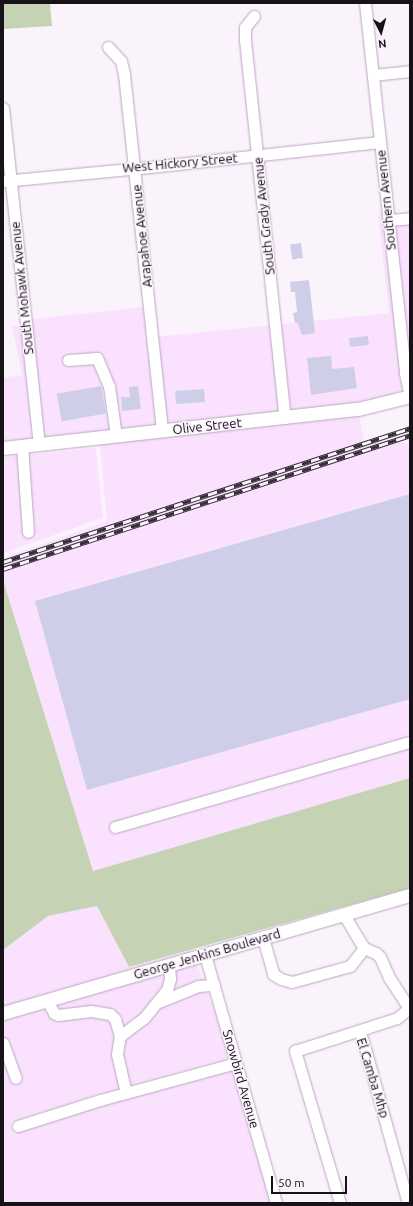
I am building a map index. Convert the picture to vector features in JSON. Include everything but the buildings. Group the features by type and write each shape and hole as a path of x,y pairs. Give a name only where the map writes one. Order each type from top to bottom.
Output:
{"main road":[{"name":"Olive Street","path":"3,448 358,410 410,396"},
{"name":"George Jenkins Boulevard","path":"3,1013 410,895"}],"street":[{"name":"Southern Avenue","path":"365,3 405,372 410,396"},
{"name":"South Grady Avenue","path":"254,16 245,27 244,40 258,156 285,418"},
{"name":"Arapahoe Avenue","path":"108,47 121,61 124,74 162,431"},
{"path":"373,75 410,71"},
{"name":"South Mohawk Avenue","path":"3,108 7,180 39,444"},
{"name":"West Hickory Street","path":"7,180 258,156 380,142"},
{"path":"389,220 410,218"},
{"path":"68,360 97,358 109,386 116,436"},
{"path":"22,446 28,532"},
{"path":"115,826 410,742"},
{"path":"344,915 364,948 376,953 380,958 390,979 409,1010 397,1018 359,1031"},
{"path":"263,938 273,974 292,982 350,966 364,948"},
{"name":"Snowbird Avenue","path":"205,955 276,1203"},
{"path":"120,1036 144,1018 167,990 170,979 169,965"},
{"path":"158,1002 198,986 214,985"},
{"path":"47,1000 54,1012 58,1015 91,1011 110,1014 115,1019 120,1036 117,1054 126,1093"},
{"name":"El Camba Mhp","path":"340,1203 296,1051 359,1031 408,1203"},
{"path":"3,1043 16,1078"},
{"path":"18,1126 126,1093 236,1063"}],"shaded area":[{"path":"383,214 403,390 372,401 289,412 280,324 389,313 378,215"},
{"path":"410,224 410,371 395,225"},
{"path":"144,307 157,426 43,438 31,319"},
{"path":"21,325 33,439 3,442 3,378 22,375 12,326"},
{"path":"270,325 279,413 167,424 158,337"},
{"path":"359,415 364,443 410,443 410,778 93,871 3,580 3,558 107,521 100,447 98,444"},
{"path":"96,448 103,518 3,553 3,457"},
{"path":"97,906 129,967 191,950 192,953 3,1007 3,950 48,916"},
{"path":"197,964 219,1023 230,1058 98,1094 11,1122 14,1133 101,1106 233,1070 270,1203 3,1203 3,1019"}],"green space":[{"path":"3,3 50,3 52,26 3,29"},
{"path":"3,580 93,871 410,778 410,888 129,967 97,906 48,916 3,950"}],"railway":[{"path":"3,562 410,428"},
{"path":"3,569 410,435"}]}
